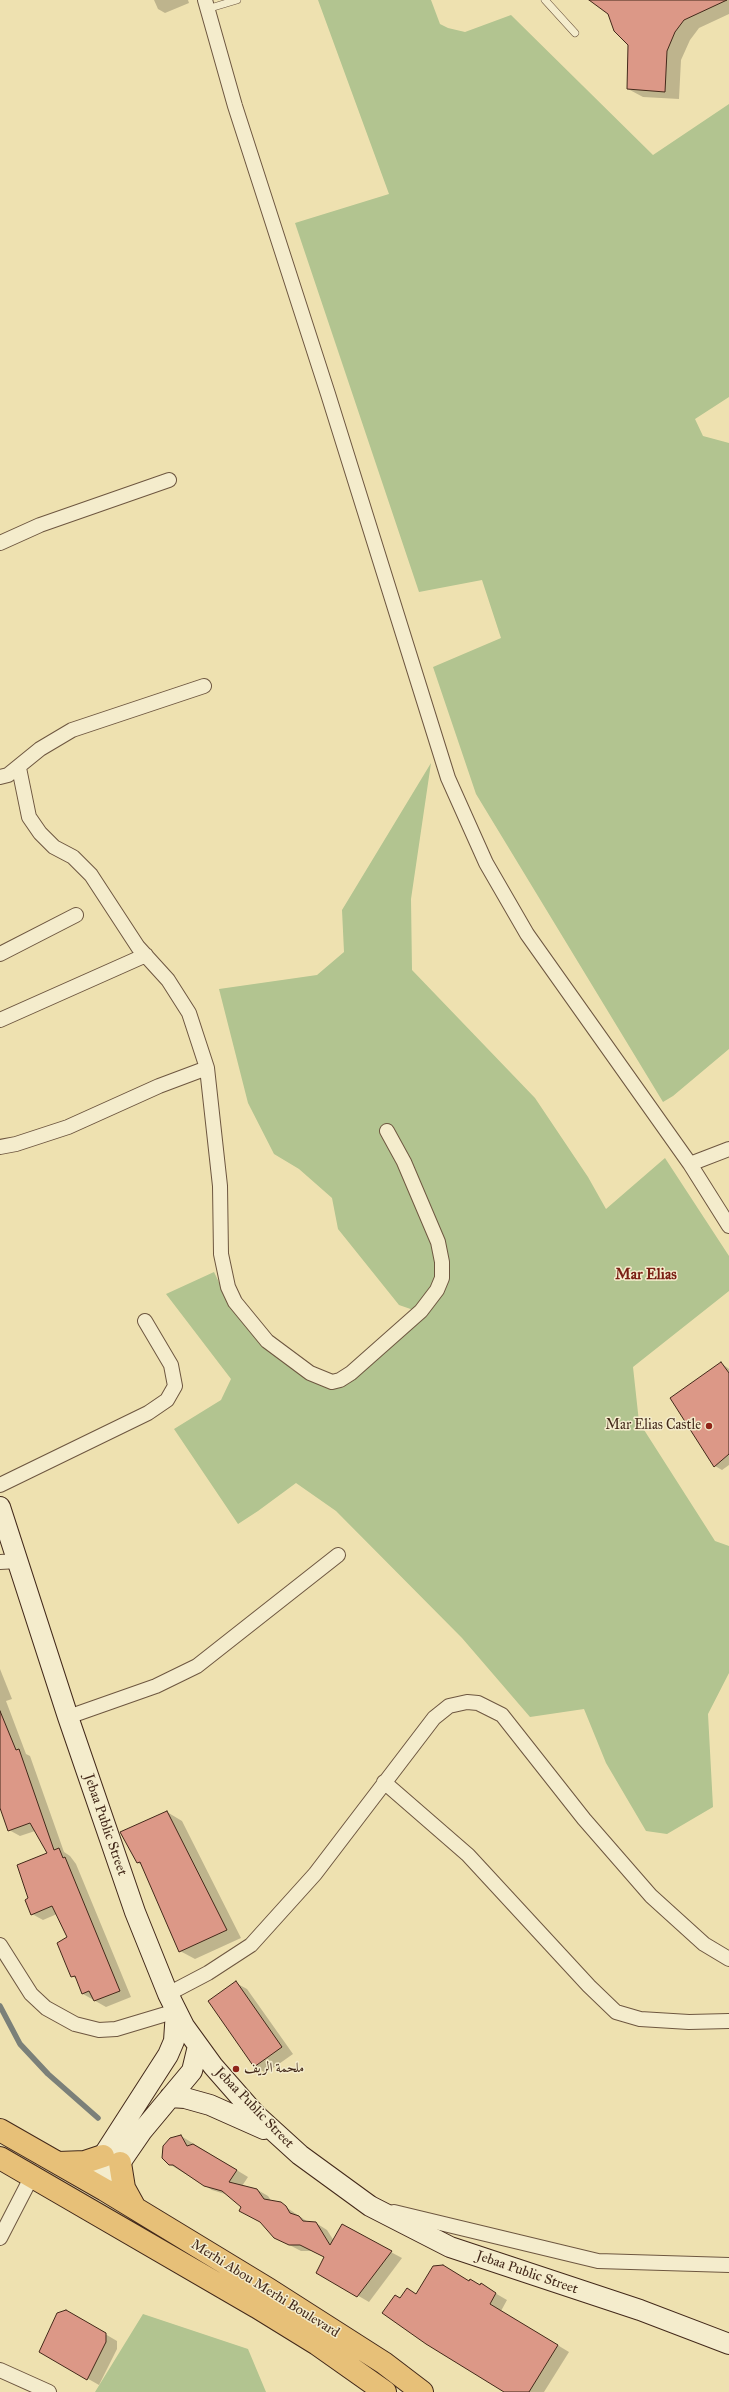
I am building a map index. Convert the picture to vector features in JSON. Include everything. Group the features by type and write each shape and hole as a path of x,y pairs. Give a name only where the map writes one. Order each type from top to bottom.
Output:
{"main road":[{"name":"Jebaa Public Street","path":"0,1507 9,1561 68,1717 135,1912 172,2002 198,2046 256,2115 300,2156 370,2206 450,2247 640,2310 729,2344"},
{"path":"91,2197 168,2055 174,2041 172,2002"},
{"path":"58,2163 111,2159 142,2131 192,2071 198,2046"},
{"path":"170,2097 189,2098 210,2105 279,2137"},
{"path":"0,2130 58,2163 91,2197"},
{"path":"0,2158 32,2176 91,2197"},
{"path":"111,2159 124,2188 137,2210"},
{"name":"Merhi Abou Merhi Boulevard","path":"91,2197 137,2210 328,2327 384,2363 422,2392"},
{"name":"Merhi Abou Merhi Boulevard","path":"91,2197 120,2229 311,2340 385,2392"}],"street":[{"path":"206,4 235,106 328,394 448,778 486,863 527,934 690,1164 729,1226"},
{"path":"0,543 40,525 169,480"},
{"path":"0,777 8,775 19,768 40,749 72,730 204,686"},
{"path":"19,768 29,817 40,833 54,847 73,857 91,875 138,947 168,980 189,1013 207,1068 220,1186 221,1254 228,1287 235,1302 267,1341 310,1373 332,1382 340,1380 351,1373 421,1311 437,1290 442,1278 442,1262 438,1242 404,1162 387,1131"},
{"path":"0,954 76,915"},
{"path":"0,1020 146,955"},
{"path":"0,1147 16,1144 68,1127 159,1086 207,1068"},
{"path":"690,1164 729,1149"},
{"path":"0,1485 148,1413 166,1400 175,1386 171,1365 145,1321"},
{"path":"68,1717 156,1686 197,1666 338,1555"},
{"path":"0,1945 31,1994 46,2008 75,2024 99,2030 116,2029 172,2002 208,1973 251,1945 315,1874 434,1718 449,1706 467,1702 478,1703 502,1715 584,1819 651,1896 704,1944 729,1959"},
{"path":"384,1782 468,1855 589,1986 616,2012 627,2016 647,2019 688,2022 729,2021"},
{"path":"0,2238 32,2176"},
{"path":"370,2206 598,2261 729,2265"},
{"path":"0,2370 50,2392"}],"lane":[{"path":"206,4 236,0"},
{"path":"545,0 575,33"}],"green space":[{"path":"318,0 431,0 440,24 448,28 465,32 511,15 653,155 729,104 729,397 695,419 703,436 729,443 729,1049 673,1096 663,1102 476,794 433,667 501,638 482,580 419,592 295,223 389,194"},
{"path":"431,763 411,899 412,970 535,1098 588,1177 606,1209 665,1158 729,1256 729,1291 633,1367 639,1422 715,1541 729,1546 729,1673 708,1714 713,1807 667,1834 646,1831 606,1763 584,1709 530,1717 462,1638 336,1511 296,1483 238,1524 174,1429 221,1400 231,1379 166,1294 214,1272 231,1307 269,1348 349,1382 425,1314 399,1305 338,1229 332,1198 299,1169 274,1154 248,1103 219,989 317,975 344,952 342,910"},
{"path":"143,2314 248,2349 266,2392 95,2392"}],"building":[{"path":"589,0 727,0 684,20 675,32 667,51 665,92 627,89 628,45 614,31 608,14"},
{"name":"Mar Elias Castle","path":"721,1362 729,1373 729,1454 714,1467 670,1398"},
{"path":"0,1711 16,1750 19,1749 54,1850 59,1848 63,1858 65,1857 120,1991 94,2001 89,1991 82,1994 75,1976 71,1977 57,1943 67,1937 52,1906 31,1915 25,1900 28,1898 17,1865 47,1853 30,1823 8,1831 0,1808"},
{"path":"167,1811 227,1930 179,1952 140,1862 137,1863 120,1832"},
{"path":"236,1981 282,2047 254,2067 208,2001"},
{"path":"181,2135 187,2146 193,2144 237,2170 229,2182 257,2189 264,2199 281,2202 286,2206 290,2213 299,2216 303,2221 316,2222 330,2245 342,2224 392,2251 357,2297 316,2273 324,2257 300,2245 289,2245 274,2238 260,2222 239,2211 241,2207 222,2191 204,2186 173,2165 169,2165 162,2158 163,2146 170,2138"},
{"path":"443,2265 469,2281 470,2279 480,2285 481,2283 496,2293 490,2304 558,2345 529,2392 504,2392 426,2344 382,2313 395,2295 400,2298 407,2288 416,2294 433,2266"},
{"path":"66,2310 106,2333 106,2342 87,2380 39,2352 57,2313"}],"waterway":[{"path":"0,2006 20,2044 48,2074 98,2118"}],"place":[{"name":"Mar Elias Castle","path":"709,1426"},
{"name":"ملحمة الريف","path":"236,2069"}],"district":[{"name":"Mar Elias","path":"646,1275"}]}
